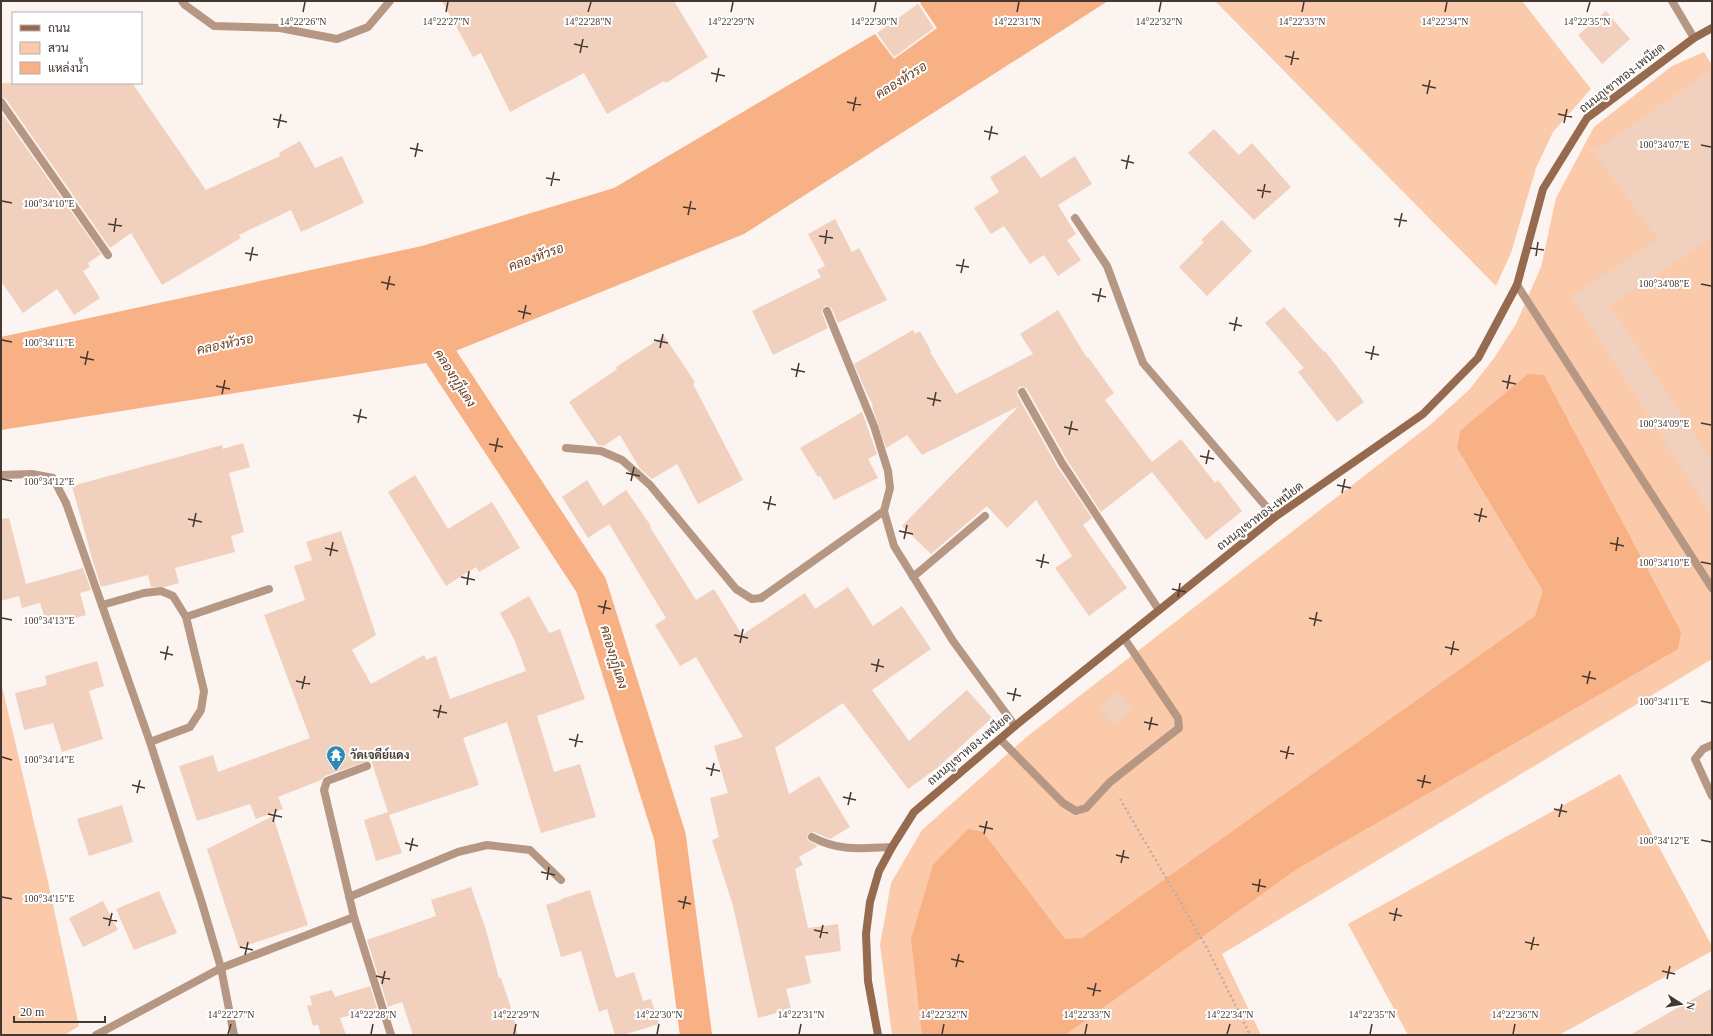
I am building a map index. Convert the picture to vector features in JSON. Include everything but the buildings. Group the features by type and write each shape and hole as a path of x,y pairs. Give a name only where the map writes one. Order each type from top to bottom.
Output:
{"main road":[{"name":"ถนนภูเขาทอง-เพนียด","path":"878,1035 868,981 866,934 870,902 877,877 892,847 914,812 1000,738 1274,517 1423,414 1478,358 1518,286 1543,189 1586,118 1694,38 1712,28"}],"street":[{"path":"182,1 185,5 214,26 280,28 337,39 368,27 390,1"},
{"path":"1672,1 1694,38"},
{"path":"1,102 108,255"},
{"path":"1075,218 1107,266 1143,363 1274,517"},
{"path":"1518,286 1712,588"},
{"path":"827,311 874,426 888,471 890,488 884,511 894,546 953,641 1015,726"},
{"path":"1022,392 1062,463 1159,610"},
{"path":"566,448 601,451 622,460 650,485 736,589 752,599 761,598 884,511"},
{"path":"1,475 32,474 53,478 66,503 150,742 201,900 221,968 234,1035"},
{"path":"913,577 985,516"},
{"path":"186,617 269,589"},
{"path":"102,605 144,593 161,591 173,596 186,617 204,691 201,710 190,727 150,742"},
{"path":"1000,738 1063,803 1076,811 1086,808 1110,782 1179,728 1178,718 1124,638"},
{"path":"1712,745 1703,749 1695,759 1712,796"},
{"path":"367,766 327,781 324,790 354,917 391,1035"},
{"path":"812,837 826,845 842,848 892,847"},
{"path":"349,898 458,852 487,845 530,850 562,880"},
{"path":"96,1035 221,968 354,917"}],"path":[{"path":"1110,782 1207,948 1250,1035"}],"green space":[{"path":"1215,1 1522,1 1591,89 1553,132 1536,168 1511,253 1496,286"},
{"path":"1704,52 1712,65 1712,659 1222,954 1261,1035 892,1035 880,945 891,883 922,830 1029,735 1430,425 1469,390 1494,358 1516,324 1541,267 1556,198 1594,127 1672,66"},
{"path":"1,682 49,886 79,1026 65,1035 1,1035"},
{"path":"1620,774 1712,946 1712,951 1559,1035 1408,1035 1348,924"}],"water":[{"name":"คลองหัวรอ","path":"923,1 1108,1 744,234 426,363 1,430 1,337 422,246 614,188 875,34 894,59 937,28 920,3"},
{"path":"1528,374 1544,375 1681,632 1678,649 1297,869 1065,1035 922,1035 911,939 933,865 968,829 983,832 1065,939 1082,938 1535,616 1543,591 1457,448 1460,431"}],"waterway":[{"name":"คลองกุฎีแดง","path":"417,320 591,585 670,837 696,1035"}],"place":[{"name":"วัดเจดีย์แดง","path":"336,772"}]}
